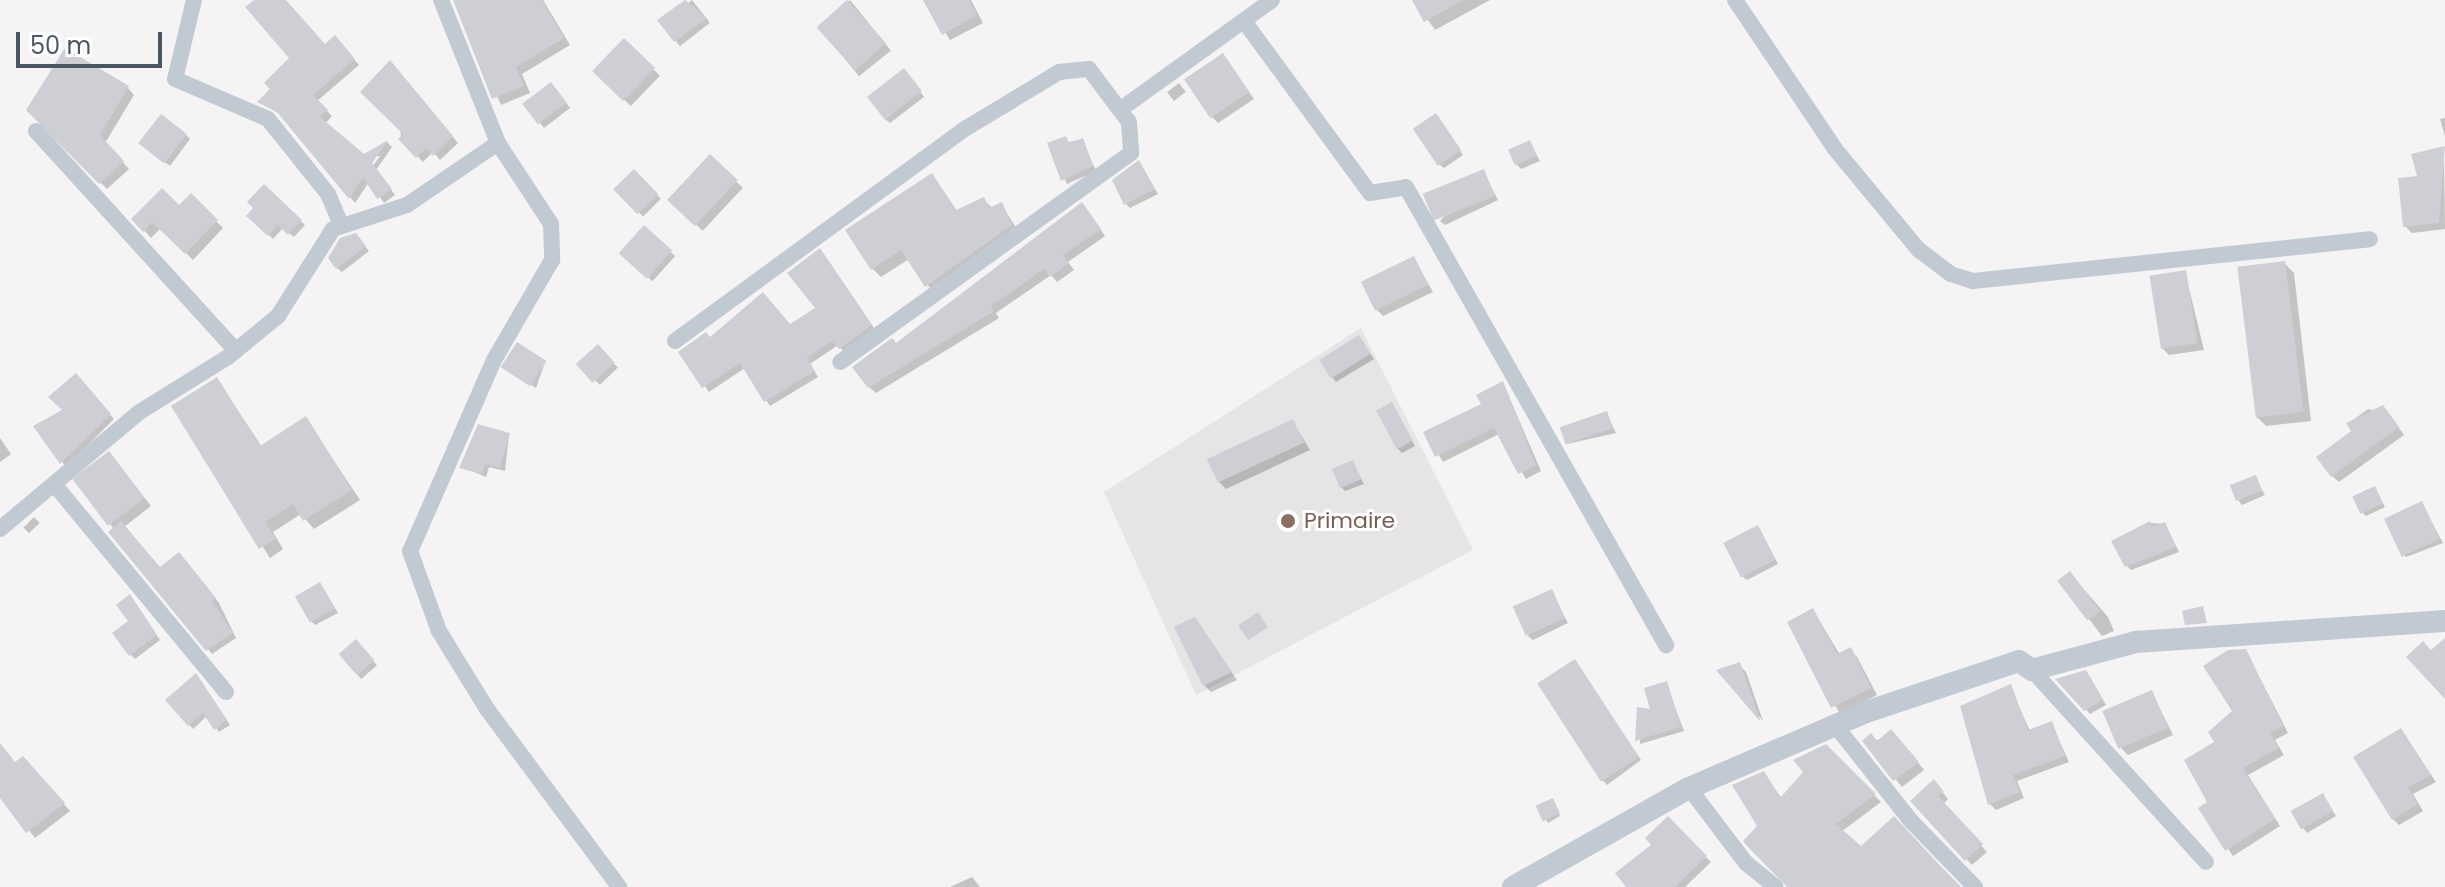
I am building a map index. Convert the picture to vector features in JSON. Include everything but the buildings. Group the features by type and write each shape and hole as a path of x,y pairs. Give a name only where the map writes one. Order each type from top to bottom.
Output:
{"street":[{"path":"194,0 175,79 268,119 328,194 341,224"},
{"path":"441,0 498,143 551,224 552,260 494,360 410,551 439,631 487,709 619,887"},
{"path":"1121,109 1272,0"},
{"path":"1735,0 1835,149 1919,250 1951,274 1973,281 2370,239"},
{"path":"1244,21 1370,193 1406,187 1666,645"},
{"path":"675,341 874,192 1059,72 1089,69 1121,109 1134,136 1131,153 840,362"},
{"path":"36,131 236,351"},
{"path":"0,529 138,413 236,351 278,316 320,241 341,224 407,205 498,143"},
{"path":"54,484 226,692"},
{"path":"2032,670 2136,642 2445,621"},
{"path":"1513,887 1689,788 1835,725 2019,661 2032,670 2206,862"},
{"path":"1835,725 1912,822 1975,887"},
{"path":"1689,788 1746,863 1776,887"}],"shaded area":[{"name":"Primaire","path":"1361,328 1473,550 1196,695 1104,492"}],"place":[{"name":"Primaire","path":"1288,521"}]}
